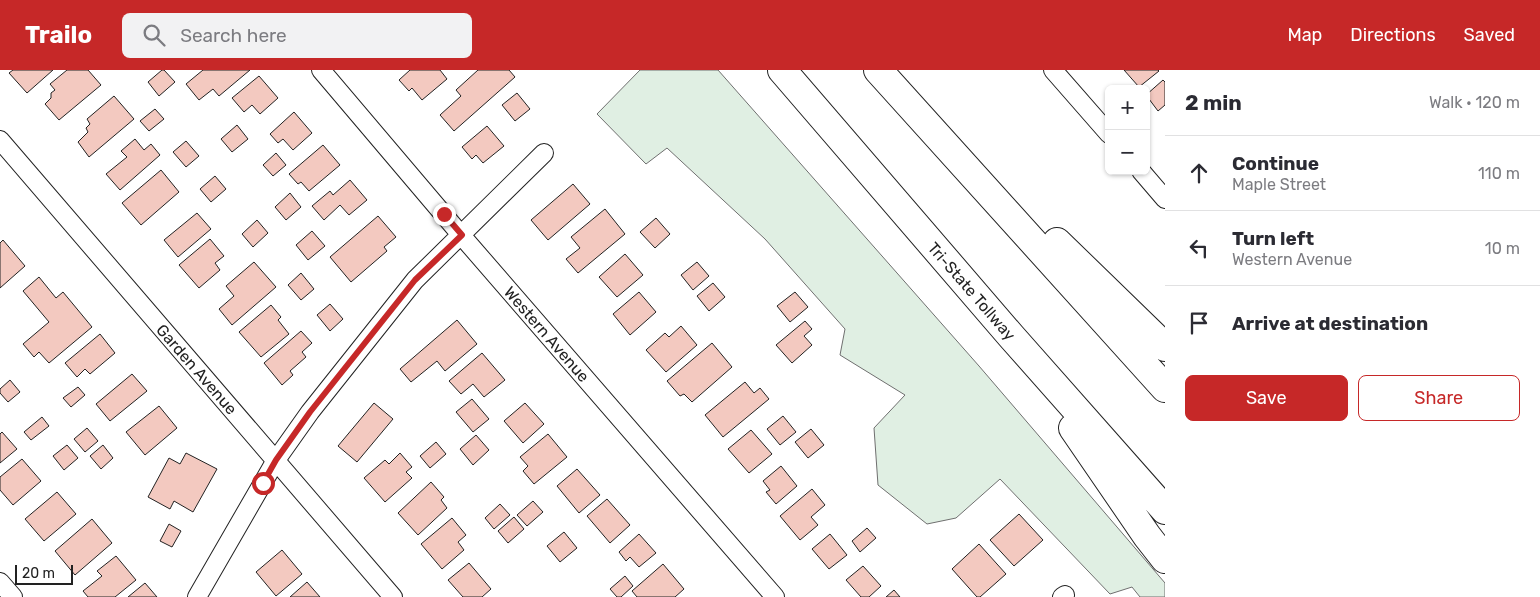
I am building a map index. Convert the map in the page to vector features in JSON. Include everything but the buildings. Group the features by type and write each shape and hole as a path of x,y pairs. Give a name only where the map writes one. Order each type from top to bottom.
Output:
{"highway":[{"name":"Tri-State Tollway","path":"782,70 1011,336 1165,510"},
{"path":"878,70 1165,388"},
{"path":"959,159 1000,187 1165,347"},
{"path":"1011,336 1165,560"}],"street":[{"name":"Western Avenue","path":"321,70 775,597"},
{"path":"1053,70 1106,130"},
{"name":"Garden Avenue","path":"0,140 393,597"},
{"path":"197,597 276,460 310,412 415,280 544,154"},
{"path":"1144,175 1165,199"},
{"path":"0,582 13,597"}],"green space":[{"path":"640,70 718,70 979,366 1165,583 1165,597 1140,597 1132,587 1110,594 1000,479 956,518 927,524 878,485 874,428 905,395 840,355 845,329 765,239 667,148 646,164 597,114"}],"route":[{"path":"263,483 276,460 310,412 415,280 462,235 444,214"}]}
